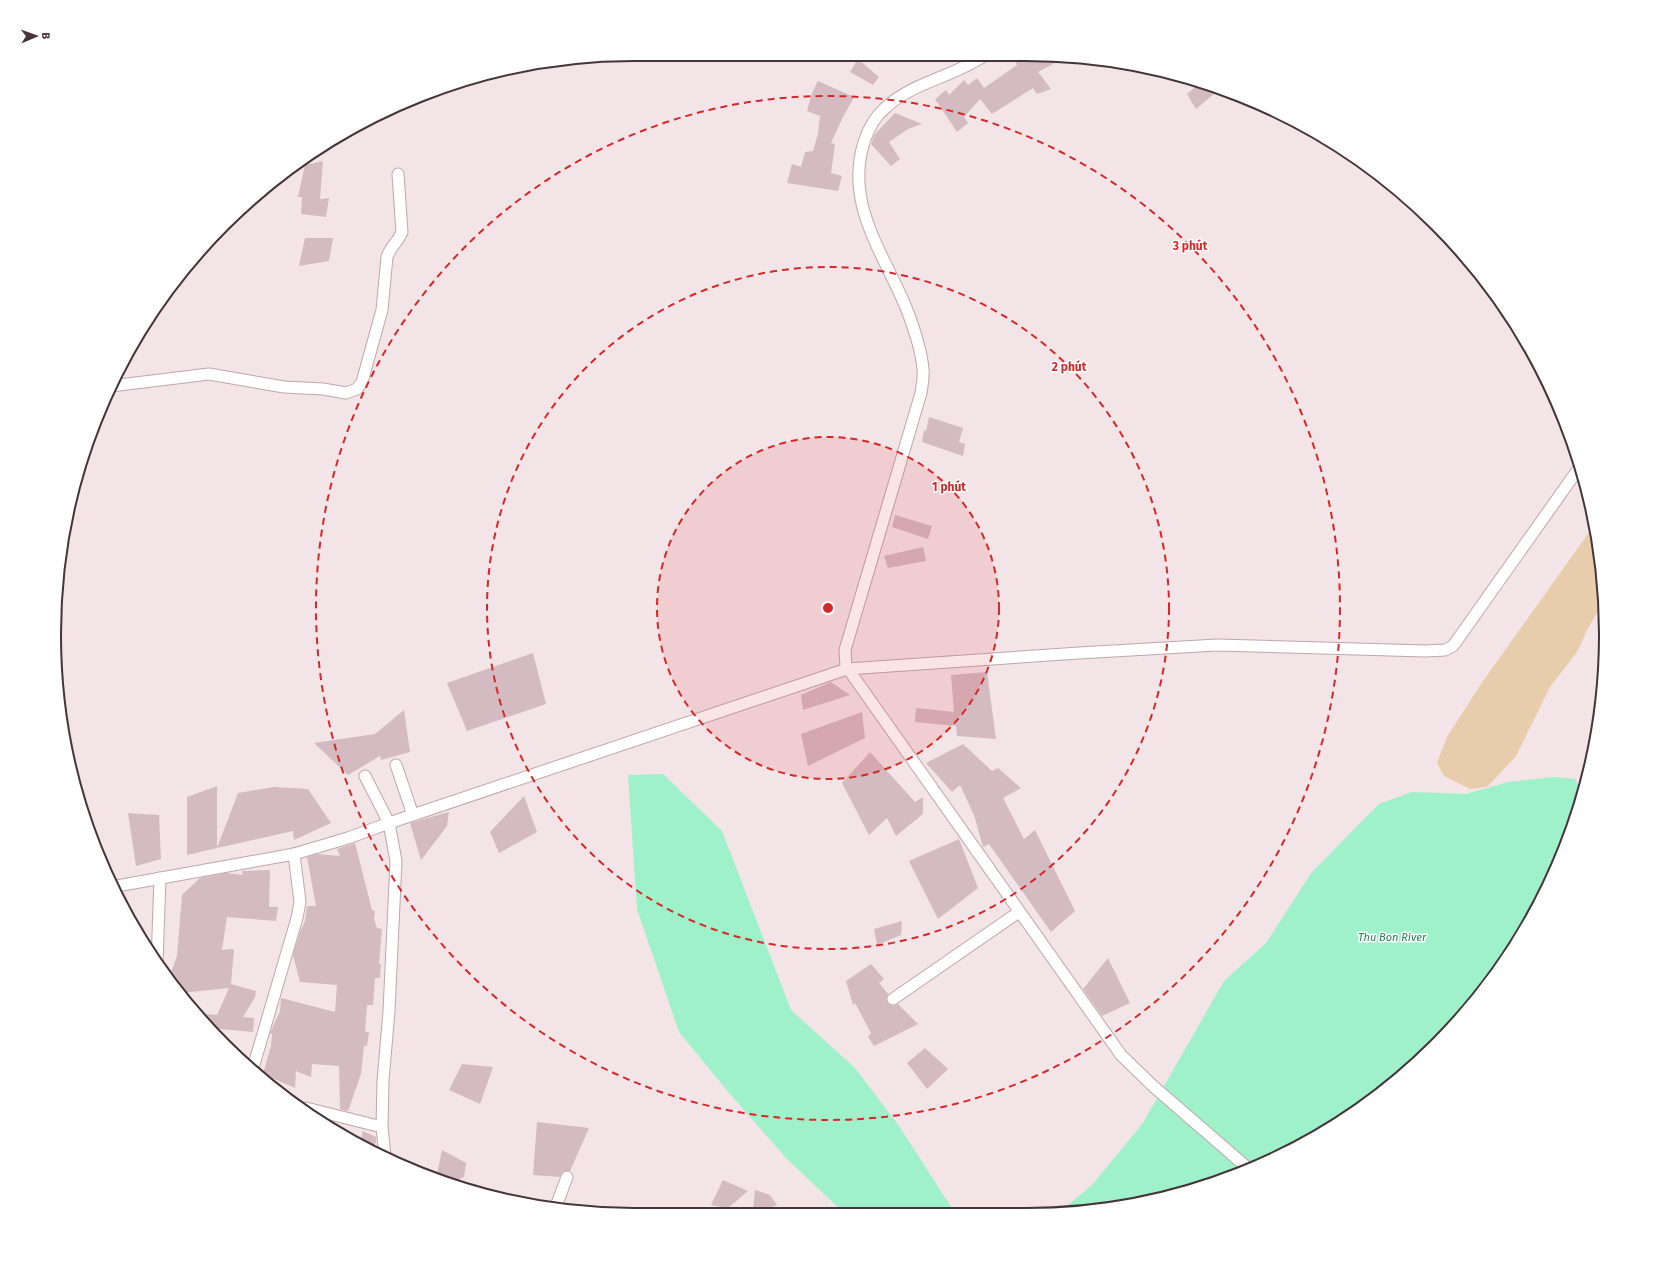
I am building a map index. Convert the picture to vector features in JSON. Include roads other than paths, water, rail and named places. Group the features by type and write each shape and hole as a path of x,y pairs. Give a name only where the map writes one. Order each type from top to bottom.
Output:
{"street":[{"path":"973,61 902,95 883,109 872,124 860,158 858,185 862,204 872,234 905,306 920,353 923,371 921,393 846,650 845,659 847,669 1121,1055 1153,1086 1244,1165"},
{"path":"118,385 209,374 284,387 323,389 346,393 357,389 362,382 382,310 389,250 400,237 402,232 398,174"},
{"path":"119,886 294,854 348,838 413,814 847,669 1094,652 1217,646 1425,651 1445,650 1453,646 1575,473"},
{"path":"396,765 413,814"},
{"path":"365,776 389,823 396,861 389,1004 383,1081 382,1127 384,1151"},
{"path":"254,1064 297,918 300,902 294,854"},
{"path":"157,952 160,878"},
{"path":"893,999 1020,912"},
{"path":"315,1110 382,1127"},
{"path":"557,1203 567,1177"}],"water":[{"path":"663,774 722,831 791,1010 855,1068 899,1126 952,1208 839,1208 787,1159 730,1094 679,1032 637,909 628,775"},
{"name":"Thu Bon River","path":"1554,777 1575,779 1578,785 1569,819 1555,854 1540,888 1522,921 1502,953 1457,1013 1404,1066 1344,1111 1312,1131 1279,1149 1245,1164 1210,1178 1137,1197 1066,1207 1092,1185 1143,1123 1224,981 1266,943 1312,872 1379,804 1412,792 1466,794 1508,782"}]}
